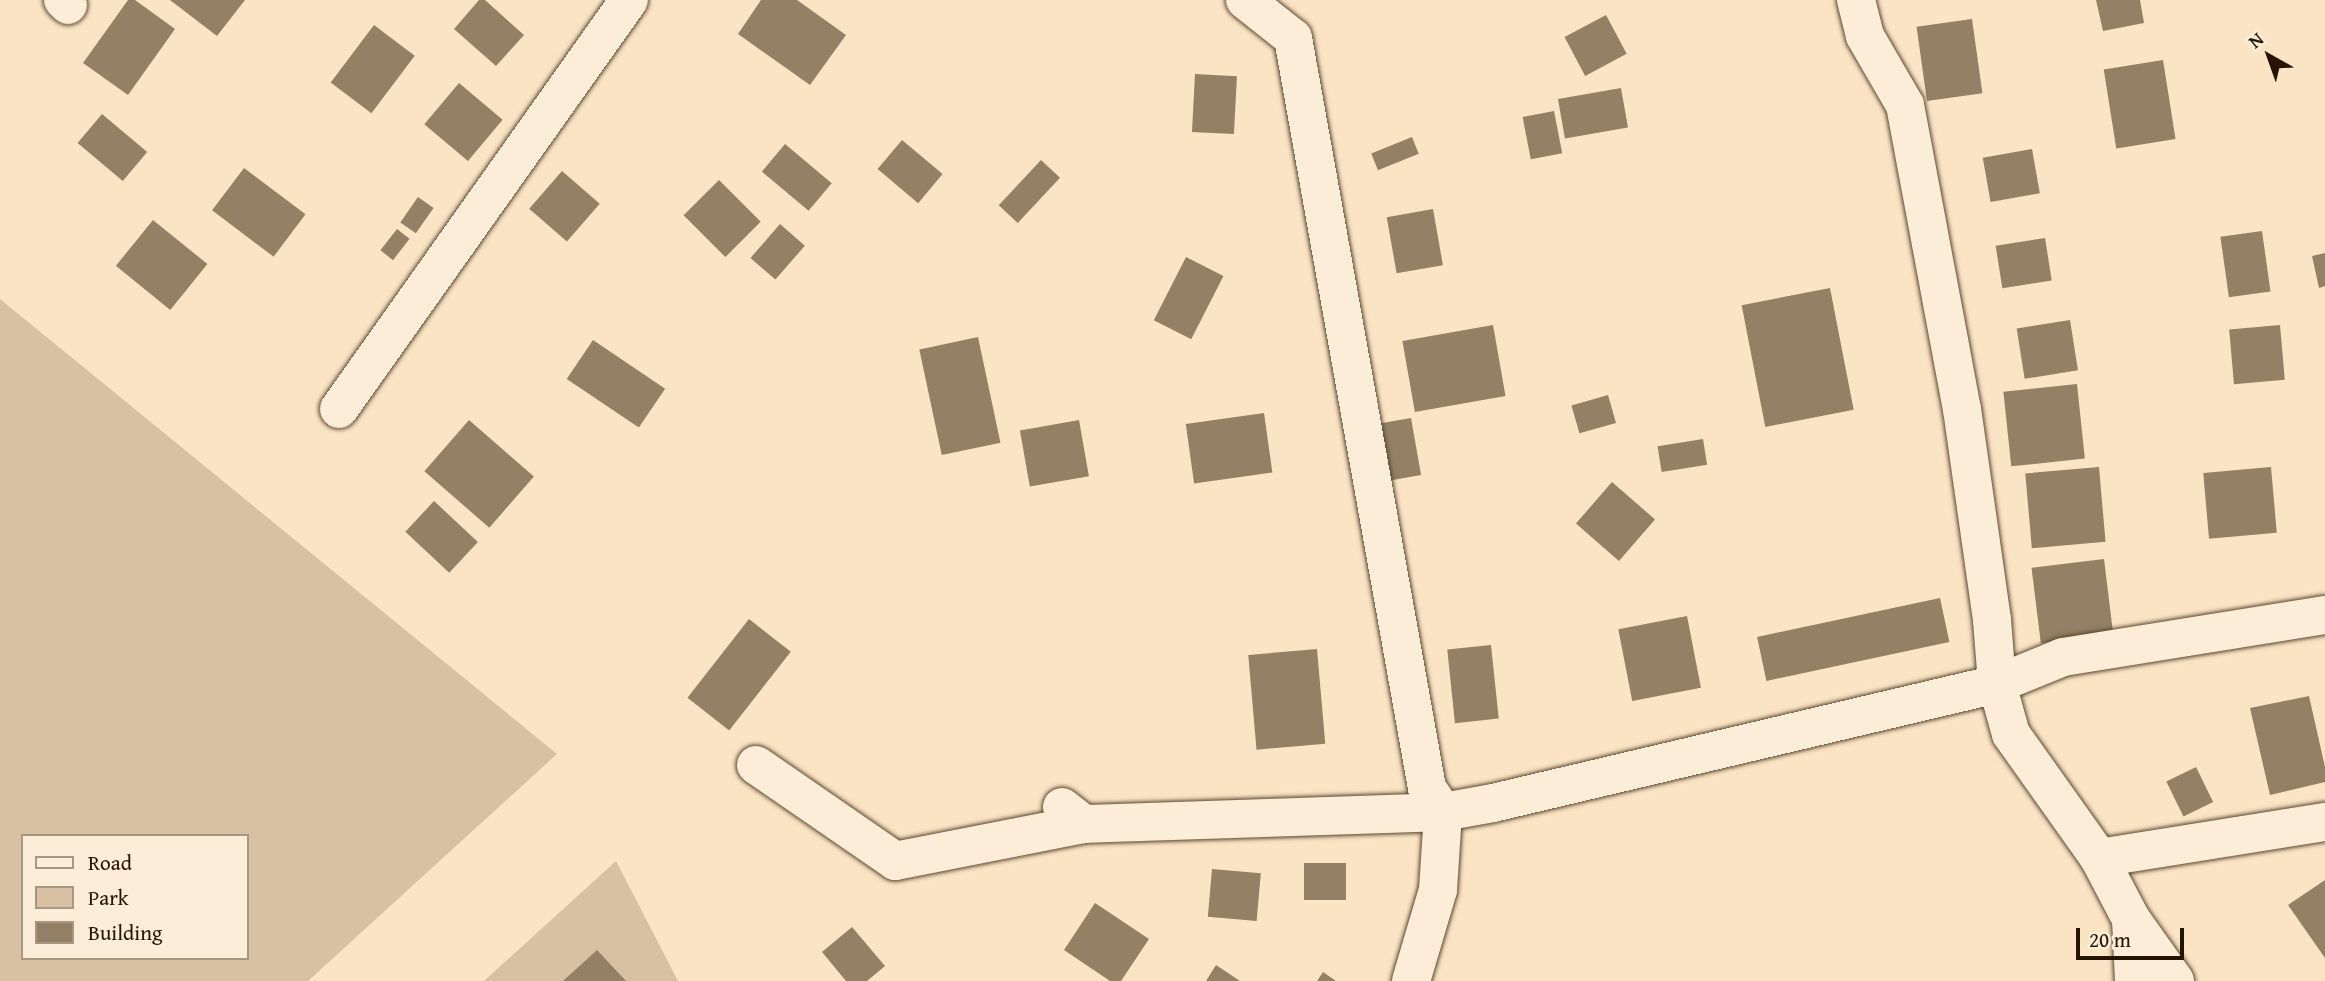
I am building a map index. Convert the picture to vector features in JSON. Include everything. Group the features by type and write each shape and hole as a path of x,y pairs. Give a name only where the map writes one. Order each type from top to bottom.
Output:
{"lane":[{"path":"338,409 629,0"},
{"path":"1245,0 1293,38 1427,788 1443,812 1438,890 1411,981"},
{"path":"1856,0 1865,36 1905,105 1962,409 1992,620 1997,684 2011,734 2099,858 2132,919 2175,981"},
{"path":"756,765 895,861 1073,816 1443,812 1493,803 1997,684 2063,657 2325,615"},
{"path":"2099,858 2325,822"},
{"path":"2132,919 2134,981"}],"green space":[{"path":"0,299 557,754 308,981 0,981"},
{"path":"616,861 678,981 484,981"}],"building":[{"path":"128,0 135,0 175,29 128,95 83,63"},
{"path":"170,0 245,0 217,36"},
{"path":"479,0 485,0 524,35 496,66 454,29"},
{"path":"761,0 797,0 846,35 810,85 738,34"},
{"path":"2096,0 2140,0 2144,23 2103,31"},
{"path":"1606,15 1627,54 1585,76 1565,37"},
{"path":"1972,19 1982,93 1927,101 1917,27"},
{"path":"374,25 415,56 371,113 331,83"},
{"path":"2163,60 2176,139 2116,148 2104,69"},
{"path":"1195,74 1237,76 1234,134 1192,132"},
{"path":"459,83 503,120 468,161 424,124"},
{"path":"1621,88 1628,127 1565,139 1558,99"},
{"path":"1554,111 1562,153 1531,159 1523,117"},
{"path":"102,114 147,152 123,181 78,143"},
{"path":"1412,137 1419,154 1378,170 1371,153"},
{"path":"902,140 943,174 918,203 878,169"},
{"path":"785,144 832,183 809,211 762,172"},
{"path":"2032,149 2040,193 1991,202 1983,158"},
{"path":"1041,160 1060,178 1018,223 999,205"},
{"path":"244,168 305,214 274,257 212,210"},
{"path":"562,171 600,204 567,242 529,209"},
{"path":"719,180 761,222 725,257 684,215"},
{"path":"418,197 434,208 416,233 400,222"},
{"path":"1433,209 1443,265 1397,273 1387,217"},
{"path":"153,220 207,264 170,310 116,266"},
{"path":"780,224 805,246 775,280 750,258"},
{"path":"397,229 410,239 393,260 380,250"},
{"path":"2262,231 2270,291 2229,297 2220,237"},
{"path":"2045,238 2052,280 2002,288 1996,246"},
{"path":"2325,253 2325,286 2319,288 2312,256"},
{"path":"1186,257 1223,276 1191,339 1154,320"},
{"path":"1830,288 1854,410 1765,427 1742,305"},
{"path":"2070,320 2078,370 2025,379 2017,328"},
{"path":"1493,325 1506,396 1415,412 1402,341"},
{"path":"2280,325 2285,380 2234,384 2229,329"},
{"path":"978,337 1000,443 942,455 919,349"},
{"path":"593,340 665,389 639,428 567,379"},
{"path":"2077,384 2085,459 2011,466 2003,392"},
{"path":"1608,395 1616,423 1579,433 1571,405"},
{"path":"1264,413 1272,472 1194,483 1186,424"},
{"path":"1411,418 1421,475 1371,484 1361,427"},
{"path":"469,420 534,476 489,528 424,471"},
{"path":"1079,420 1089,476 1030,487 1020,430"},
{"path":"1703,439 1707,465 1662,472 1658,446"},
{"path":"2099,467 2106,542 2032,548 2025,473"},
{"path":"2271,467 2277,533 2209,539 2203,473"},
{"path":"1612,482 1655,519 1619,561 1576,524"},
{"path":"434,501 478,542 449,573 405,532"},
{"path":"2104,559 2113,634 2041,643 2032,568"},
{"path":"1940,598 1949,642 1766,681 1757,637"},
{"path":"1687,616 1701,688 1632,701 1618,629"},
{"path":"749,619 791,652 729,730 687,698"},
{"path":"1491,645 1499,719 1455,723 1447,650"},
{"path":"1317,649 1325,744 1257,750 1248,655"},
{"path":"2309,696 2325,767 2325,782 2270,795 2250,708"},
{"path":"2196,767 2213,802 2183,817 2166,781"},
{"path":"1304,863 1346,863 1346,900 1304,900"},
{"path":"1212,869 1261,873 1257,921 1208,917"},
{"path":"2325,880 2325,958 2288,905"},
{"path":"1095,903 1149,939 1121,981 1110,981 1064,950"},
{"path":"852,927 885,966 867,981 846,981 822,952"},
{"path":"597,950 626,981 563,981"},
{"path":"1216,965 1240,981 1206,981"},
{"path":"1323,972 1336,981 1317,981"}]}
